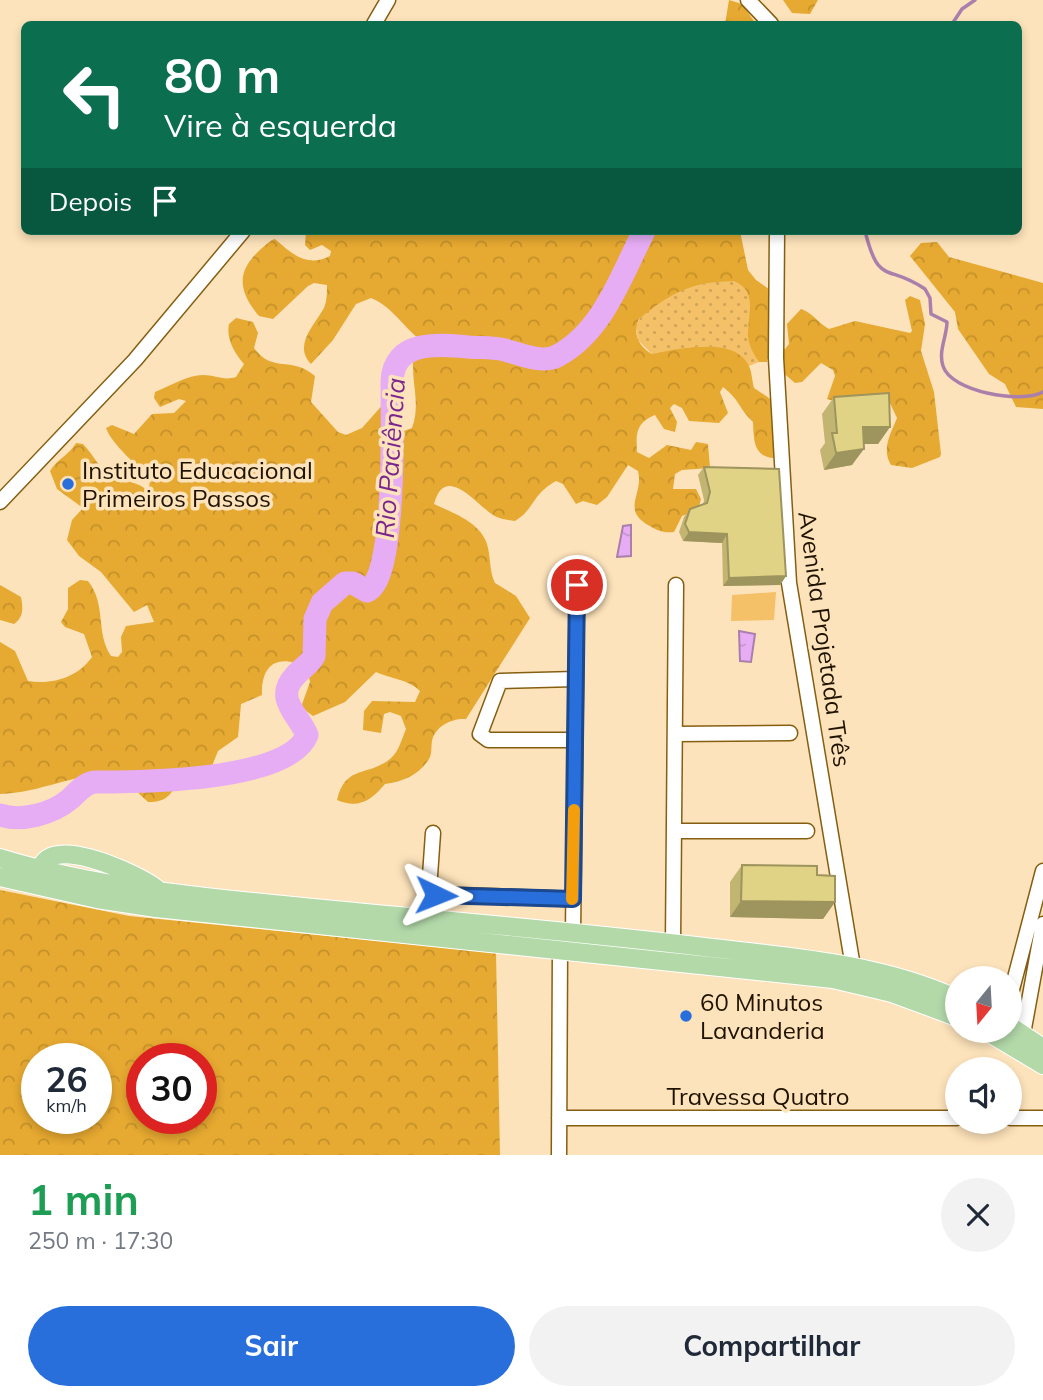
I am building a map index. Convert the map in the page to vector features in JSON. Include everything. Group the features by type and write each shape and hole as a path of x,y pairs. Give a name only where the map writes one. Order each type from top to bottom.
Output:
{"main road":[{"path":"41,878 50,856 68,854 130,871 160,891 673,943 853,967 904,980 945,995"},
{"path":"0,858 41,878 156,908 832,979 892,993 945,1013"},
{"path":"0,877 41,878"},
{"path":"1022,1034 1043,1048"},
{"path":"1006,1043 1043,1065"}],"street":[{"path":"376,21 388,0"},
{"path":"748,0 768,21"},
{"path":"0,502 135,360 240,235"},
{"name":"Avenida Projetada Três","path":"777,235 776,358 789,583 853,967"},
{"path":"573,933 577,585"},
{"path":"673,943 676,585"},
{"path":"575,740 488,740 480,734 500,681 576,679"},
{"path":"675,734 790,733"},
{"path":"674,831 807,831"},
{"path":"433,833 429,890 431,894 573,899"},
{"path":"1020,966 1038,911 1042,880"},
{"path":"1022,1006 1043,924"},
{"path":"559,1155 560,949"},
{"name":"Travessa Quatro","path":"559,1118 945,1118"},
{"path":"1022,1118 1043,1118"}],"shaded area":[{"path":"734,280 744,286 749,295 753,342 759,362 749,366 739,357 716,347 691,347 653,355 638,340 636,326 653,304 678,291"},
{"path":"776,592 774,620 731,621 732,595"}],"green space":[{"path":"729,0 742,4 754,21 726,21"},
{"path":"783,0 818,0 810,14 792,13"},
{"path":"306,235 741,235 748,270 756,280 782,298 767,362 759,362 751,347 748,336 749,298 742,285 734,281 705,284 672,295 639,319 636,329 640,344 652,354 705,346 731,350 742,356 750,368 754,388 769,398 778,409 775,458 759,451 753,422 723,387 720,392 728,413 719,423 689,421 682,408 674,404 670,408 677,422 675,432 664,429 655,415 644,421 638,429 637,452 649,458 667,445 691,450 696,442 708,444 710,468 682,470 675,474 673,489 696,489 701,499 698,510 682,516 674,532 655,529 640,519 635,507 638,471 628,465 607,497 597,505 583,501 576,504 563,484 556,481 542,491 526,512 515,521 495,516 453,486 439,492 434,504 465,519 478,530 487,544 495,583 516,596 530,618 466,719 450,722 437,731 432,741 430,757 422,768 405,779 385,784 364,802 351,804 337,800 340,789 350,777 390,759 399,747 406,729 401,716 390,712 384,714 381,733 363,730 364,711 372,701 415,702 420,691 405,682 376,672 345,702 313,716 301,707 310,682 307,668 288,661 268,668 262,684 262,695 241,704 238,737 218,751 210,771 199,777 180,778 165,799 148,802 134,789 131,774 115,773 0,794 0,642 15,651 28,681 47,682 80,670 92,657 84,634 65,627 61,622 68,609 68,588 80,580 88,581 94,590 103,638 111,656 118,657 122,652 121,637 126,626 154,622 147,605 134,612 101,572 79,556 67,540 72,520 83,508 57,489 50,471 76,443 83,444 109,475 146,489 149,487 150,480 119,448 106,428 112,425 134,434 152,414 174,413 186,401 179,399 160,407 154,398 155,392 185,379 197,375 236,377 244,364 234,350 229,335 229,324 236,318 253,322 258,333 254,348 261,356 275,363 298,366 315,376 311,402 338,432 346,435 362,428 386,401 401,432 412,428 416,405 413,362 418,338 384,305 371,298 356,304 333,340 311,364 304,350 305,343 324,308 327,285 314,283 308,286 273,319 259,316 250,305 245,294 243,275 261,249 275,239 300,258 314,261 330,256 331,251 322,245 310,250 305,245"},
{"path":"937,242 949,257 1043,283 1043,409 1016,407 1005,384 989,374 958,329 955,312 910,256 921,243"},
{"path":"910,296 920,300 925,324 921,351 934,392 941,454 940,457 912,468 891,465 888,459 888,441 897,418 889,401 845,404 827,399 835,376 833,370 821,363 802,382 795,383 773,364 777,350 785,349 789,344 787,324 801,309 829,329 855,321 910,333 912,331 905,300"},
{"path":"0,585 21,597 22,612 14,624 0,620"},
{"path":"0,890 129,916 496,953 500,1155 0,1155"}],"water":[{"path":"631,525 631,556 617,557 623,526"},
{"path":"739,631 755,634 751,662 740,661"}],"building":[{"path":"889,393 890,427 863,427 864,449 836,453 832,433 837,433 834,397"},
{"path":"704,467 779,469 786,576 729,578 727,534 689,532 685,524 690,509 707,503 710,492"},
{"path":"742,865 817,866 817,875 835,876 835,902 741,901"}],"waterway":[{"name":"Rio Paciência","path":"954,21 962,9 975,0"},
{"name":"Rio Paciência","path":"0,815 18,818 46,813 92,782 177,780 244,771 295,751 307,735 290,706 287,692 289,684 314,656 315,619 322,603 345,583 353,583 367,591 377,580 384,558 391,494 392,381 400,358 409,351 444,345 500,349 538,359 557,356 573,346 599,317 610,301 642,235"},
{"path":"866,235 880,267 925,289 930,298 931,314 947,322 942,355 943,366 949,375 973,389 1004,396 1020,397 1043,392"}],"slow traffic":[{"path":"572,899 574,810"}],"place":[{"name":"Instituto Educacional Primeiros Passos","path":"68,484"},
{"name":"60 Minutos Lavanderia","path":"686,1016"}],"route":[{"path":"436,895 573,899 577,585"}]}
